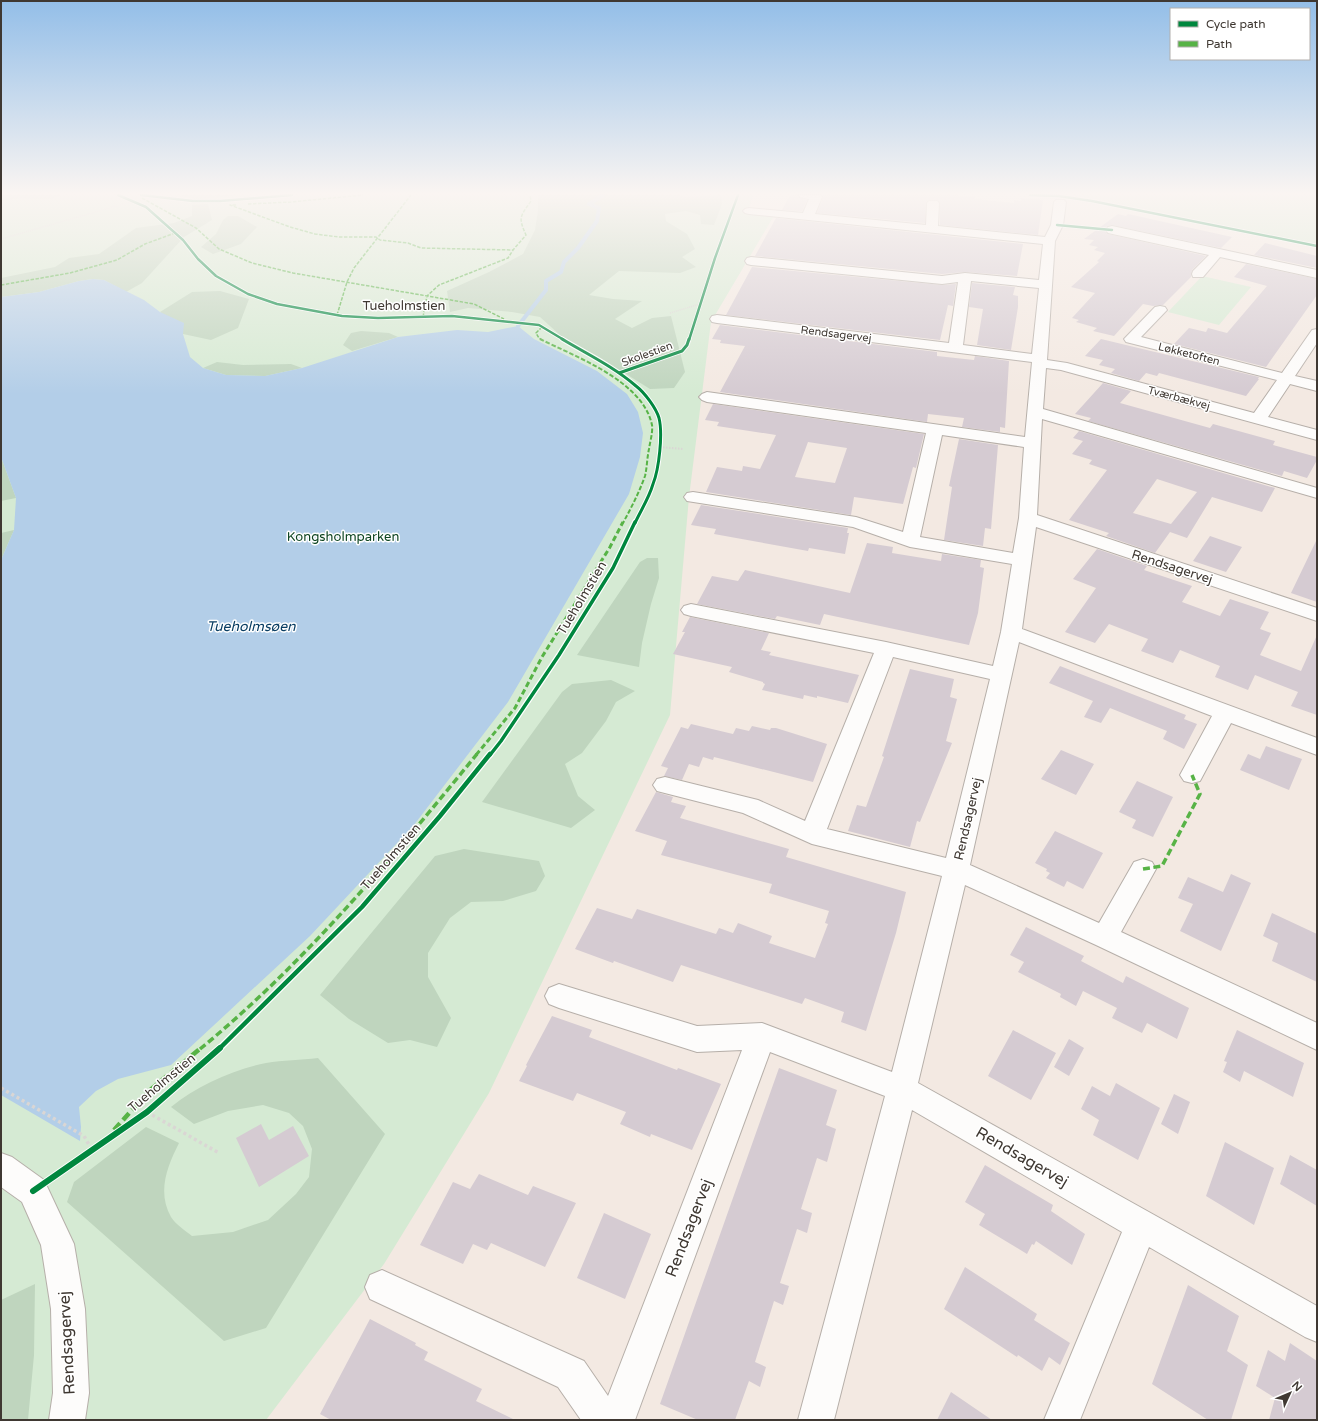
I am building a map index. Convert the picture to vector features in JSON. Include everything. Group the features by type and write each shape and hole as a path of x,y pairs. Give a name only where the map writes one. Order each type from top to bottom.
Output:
{"street":[{"name":"Rendsagervej","path":"816,1420 902,1089 956,870 1010,632 1028,518 1047,261"},
{"path":"1198,274 1209,261"},
{"path":"1257,261 1317,274"},
{"path":"751,262 942,280 965,277 1045,285"},
{"path":"955,350 965,277"},
{"name":"Løkketoften","path":"1160,310 1132,339 1317,386"},
{"name":"Rendsagervej","path":"717,319 1040,361"},
{"path":"1258,419 1317,333"},
{"name":"Tværbækvej","path":"1040,361 1317,435"},
{"path":"707,397 1033,443"},
{"path":"1035,412 1317,493"},
{"path":"910,541 935,430"},
{"path":"693,497 856,522 910,541 1021,560"},
{"name":"Rendsagervej","path":"1028,518 1317,615"},
{"path":"691,610 886,649 1000,674"},
{"path":"1010,632 1317,747"},
{"path":"812,835 886,649"},
{"path":"1192,775 1226,712"},
{"name":"Rendsagervej","path":"665,785 750,806 812,835 956,870 1105,937 1317,1037"},
{"path":"1105,937 1143,869"},
{"name":"Rendsagervej","path":"559,996 697,1039 762,1036 902,1089 1317,1325"},
{"name":"Rendsagervej","path":"617,1420 762,1036"},
{"name":"Rendsagervej","path":"1,1168 33,1191 57,1244 68,1309 71,1393 67,1420"},
{"path":"1062,1420 1141,1225"},
{"path":"382,1287 571,1374 603,1420"}],"path":[{"path":"698,310 702,296"},
{"path":"670,313 700,304"},
{"path":"659,453 660,440"},
{"path":"660,447 683,449"},
{"path":"1,1088 84,1136 92,1150"},
{"path":"147,1112 219,1153"},
{"path":"86,1154 98,1146"}],"green space":[{"name":"Kongsholmparken","path":"1,261 747,261 711,322 689,497 670,715 489,1093 384,1264 266,1420 1,1420"},
{"path":"64,261 162,261 142,283 126,292 104,280 93,279 79,281 39,292 1,297 1,278 55,267"},
{"path":"509,261 688,261 696,267 680,273 619,271 589,295 613,299 642,301 615,319 632,328 652,318 671,316 685,372 674,388 650,389 599,357 561,336 540,317 512,312 468,308 450,312 447,291"},
{"path":"1202,276 1251,287 1219,325 1168,312"},
{"path":"220,291 249,299 238,328 211,340 183,334 160,312 192,292"},
{"path":"361,331 389,333 398,337 352,351 343,345 351,333"},
{"path":"217,362 243,365 291,364 302,368 265,376 226,375 203,368"},
{"path":"1,457 16,498 1,501"},
{"path":"14,530 1,560 1,533"},
{"path":"647,558 658,558 659,578 642,643 639,667 577,655 640,562"},
{"path":"611,680 635,691 616,702 606,721 582,753 565,764 578,796 595,810 571,828 482,802 562,692 572,684"},
{"path":"464,849 539,861 545,876 536,891 503,901 471,902 450,918 428,953 428,977 451,1018 437,1047 410,1040 388,1043 349,1019 320,995 435,856"},
{"path":"318,1058 385,1134 266,1328 224,1341 67,1202 74,1182 146,1127 179,1143 165,1180 165,1198 167,1208 173,1220 192,1236 233,1232 268,1220 296,1194 309,1177 312,1149 303,1126 289,1113 263,1105 228,1111 194,1124 171,1107 192,1092 228,1074 240,1070 272,1062"},
{"path":"35,1284 34,1355 28,1420 1,1420 1,1300"}],"water":[{"name":"Tueholmsøen","path":"93,279 104,280 144,300 160,312 184,323 183,334 190,357 203,368 226,375 265,376 302,368 398,337 457,330 488,332 518,326 534,339 597,371 627,394 638,412 643,433 640,457 629,494 508,702 414,825 310,936 171,1065 118,1079 96,1091 79,1107 81,1127 80,1141 1,1095 1,560 14,530 16,498 1,457 1,297 39,292 79,281"}],"building":[{"path":"810,261 1020,261 1017,276 965,272 942,274"},
{"path":"1098,261 1201,261 1192,270 1191,277 1163,305 1153,306 1143,304 1114,336 1093,331 1097,328 1076,322 1079,320 1072,318 1095,293 1071,287 1099,262"},
{"path":"1285,261 1317,261 1317,268"},
{"path":"1246,264 1317,279 1317,295 1266,367 1174,344 1189,328 1206,332 1208,328 1227,333 1267,286 1234,277"},
{"path":"752,267 942,285 956,284 953,306 948,305 940,340 726,315"},
{"path":"972,283 1015,287 1013,295 1018,296 1018,307 1011,350 977,345 983,309 969,307"},
{"path":"720,325 937,352 937,356 974,360 975,356 1009,361 1005,428 1000,427 1000,432 962,427 964,418 928,414 927,422 720,392 745,346 720,343 721,340 712,339"},
{"path":"1101,339 1259,377 1259,379 1246,396 1159,373 1157,376 1146,373 1139,381 1111,373 1115,369 1099,365 1103,360 1085,356"},
{"path":"1103,383 1131,391 1120,403 1210,428 1213,424 1275,441 1273,445 1317,457 1317,460 1307,478 1284,471 1282,476 1088,421 1091,418 1075,414"},
{"path":"713,404 924,434 916,468 913,467 903,504 854,497 851,515 706,492 717,467 742,471 743,466 760,469 776,435 717,426 719,422 705,420","holes":["808,442 847,448 835,483 795,477"]},
{"path":"1079,431 1275,488 1262,512 1212,497 1187,538 1170,532 1155,553 1106,536 1109,533 1069,520 1107,470 1089,464 1092,460 1072,454 1083,441 1073,438","holes":["1157,479 1197,492 1171,524 1133,513"]},
{"path":"959,439 998,445 991,529 985,528 983,546 944,540 952,487 949,486"},
{"path":"701,505 848,528 847,533 849,533 845,554 809,548 808,551 714,534 716,529 691,525"},
{"path":"1210,536 1242,547 1226,572 1193,561"},
{"path":"1317,539 1317,602 1291,593"},
{"path":"867,543 893,547 892,553 941,561 942,554 981,560 980,567 984,568 978,613 969,645 824,614 820,625 777,616 775,619 697,604 712,576 738,581 745,570 850,593"},
{"path":"1097,549 1147,566 1144,570 1192,586 1182,602 1220,616 1230,599 1269,612 1260,629 1271,633 1260,655 1301,671 1317,635 1317,715 1291,706 1298,692 1255,675 1248,690 1215,677 1220,666 1180,650 1173,663 1141,651 1148,639 1109,624 1095,643 1065,632 1096,588 1073,579"},
{"path":"690,617 769,633 761,650 771,652 769,655 859,675 848,703 817,696 817,698 804,695 803,699 762,690 765,684 763,682 729,672 732,667 673,654 685,632 682,632"},
{"path":"1060,666 1186,715 1184,719 1197,724 1184,749 1163,739 1167,731 1110,708 1101,723 1084,717 1093,701 1049,683"},
{"path":"910,669 954,679 950,697 957,699 946,741 952,743 920,822 917,821 910,847 848,831 857,805 866,807 884,757 882,756"},
{"path":"691,724 733,734 736,728 749,731 752,726 770,730 771,728 776,728 827,744 813,782 714,757 713,760 703,757 699,767 689,764 682,780 664,776 668,768 661,766 681,727 688,729"},
{"path":"1266,746 1302,759 1289,790 1240,770 1248,754 1260,759"},
{"path":"1061,750 1094,764 1076,795 1041,779"},
{"path":"1137,781 1173,797 1153,837 1132,828 1136,820 1119,812"},
{"path":"656,792 673,797 671,802 686,806 680,818 789,849 786,857 906,892 896,933 866,1031 841,1022 844,1012 805,998 802,1004 681,965 673,982 575,949 597,908 632,919 637,909 716,934 719,928 733,933 738,923 772,936 769,943 815,958 828,924 825,923 829,911 769,893 772,884 661,855 667,841 635,831"},
{"path":"1055,831 1103,853 1083,889 1067,881 1064,887 1046,878 1050,873 1046,871 1047,869 1035,863"},
{"path":"1231,874 1251,883 1221,951 1180,931 1193,904 1178,898 1188,877 1223,892"},
{"path":"1272,913 1317,934 1317,982 1272,961 1278,943 1263,936"},
{"path":"1026,927 1084,956 1081,961 1123,983 1126,976 1189,1008 1177,1039 1147,1023 1142,1033 1112,1018 1117,1008 1083,991 1076,1006 1060,997 1061,994 1018,972 1024,962 1010,955"},
{"path":"552,1016 592,1030 589,1037 677,1070 678,1068 721,1084 692,1150 651,1134 650,1137 620,1124 626,1112 577,1093 573,1101 519,1081"},
{"path":"1013,1030 1056,1053 1031,1100 988,1076"},
{"path":"1237,1030 1304,1063 1293,1097 1244,1071 1240,1082 1223,1072 1227,1062 1224,1061"},
{"path":"1069,1039 1084,1048 1069,1076 1054,1067"},
{"path":"779,1068 837,1090 826,1125 836,1129 827,1162 817,1158 801,1209 812,1213 807,1233 797,1229 780,1283 789,1286 783,1305 774,1301 755,1362 766,1367 760,1387 749,1381 735,1420 698,1420 660,1404"},
{"path":"1116,1083 1160,1108 1138,1160 1093,1135 1099,1120 1081,1109 1092,1086 1110,1096"},
{"path":"1174,1094 1190,1102 1178,1134 1161,1124"},
{"path":"261,1124 269,1140 293,1126 309,1156 259,1187 236,1138"},
{"path":"1225,1142 1274,1168 1254,1225 1206,1196"},
{"path":"1290,1155 1317,1170 1317,1206 1280,1184"},
{"path":"985,1165 1053,1205 1051,1211 1085,1234 1072,1265 1036,1241 1034,1245 1032,1244 1027,1254 979,1225 985,1214 965,1202"},
{"path":"479,1174 528,1195 533,1186 576,1203 545,1267 491,1243 487,1250 473,1244 463,1264 420,1245 453,1182 470,1189"},
{"path":"604,1213 651,1234 625,1299 577,1278"},
{"path":"965,1267 1037,1314 1034,1320 1070,1343 1060,1365 1049,1357 1042,1371 1018,1355 1017,1357 944,1309"},
{"path":"1188,1285 1239,1316 1227,1351 1248,1365 1231,1420 1208,1420 1152,1384"},
{"path":"370,1319 416,1343 415,1345 428,1352 424,1360 482,1389 476,1401 515,1420 331,1420 320,1414"},
{"path":"1290,1343 1317,1361 1317,1420 1269,1420 1275,1398 1256,1386 1268,1350 1285,1361"},
{"path":"951,1392 992,1420 937,1420"}],"waterway":[{"path":"518,326 546,290 546,281 561,272 565,261"}],"marked path":[{"path":"1,285 70,273 112,261"},
{"path":"248,261 293,273 474,304 504,319"},
{"path":"337,315 347,282 359,261"},
{"path":"423,317 427,296 439,285 501,261"},
{"path":"114,1130 150,1090 211,1040 281,977 339,916 410,836 515,708 542,657 610,547 637,496 645,475 652,427 648,412 641,401 629,389 609,374 539,338 536,333 542,327"},
{"path":"1143,869 1162,866 1200,794 1192,775"}],"cycle path":[{"name":"Tueholmstien","path":"33,1191 147,1112 229,1040 362,907 440,816 501,741 559,655 613,568 653,485 658,466 660,446 659,419 654,408 638,387 619,373 539,325 452,316 378,318 342,316 277,304 248,294 216,276 200,261"},
{"name":"Skolestien","path":"619,373 682,351 687,345 714,261"}]}
